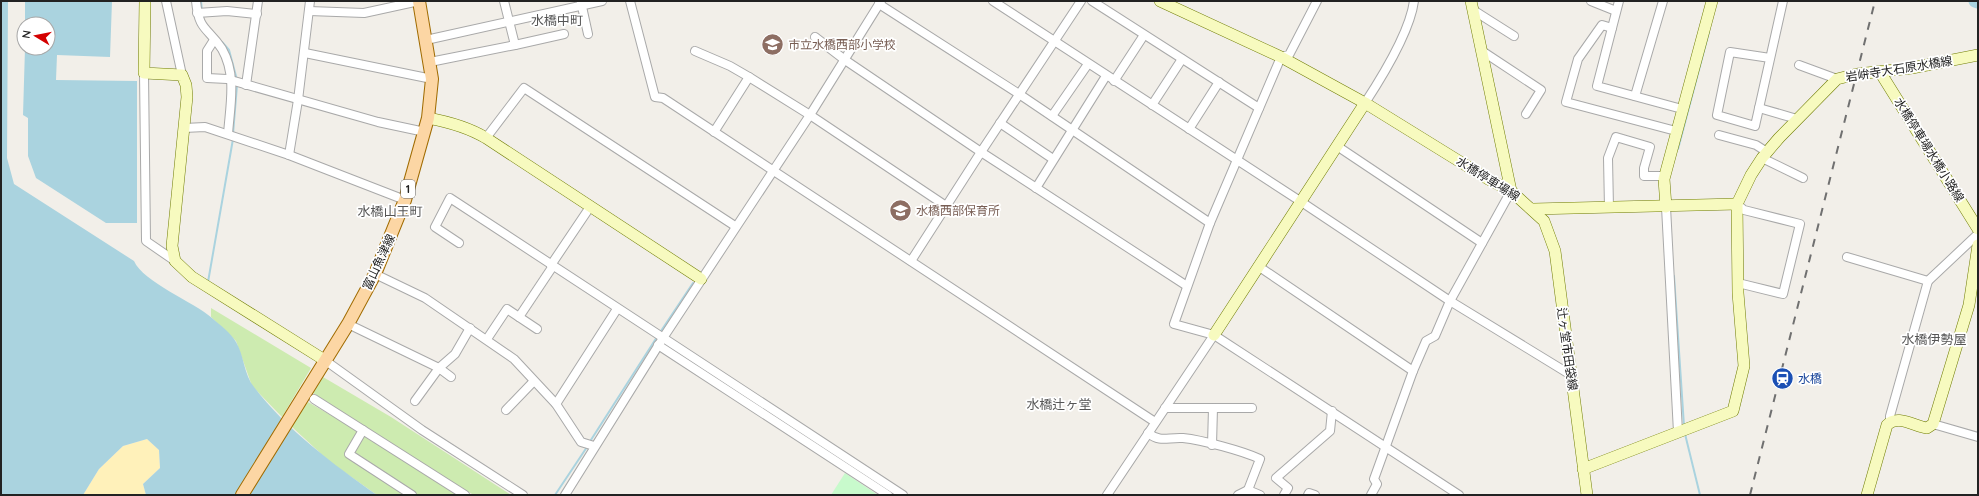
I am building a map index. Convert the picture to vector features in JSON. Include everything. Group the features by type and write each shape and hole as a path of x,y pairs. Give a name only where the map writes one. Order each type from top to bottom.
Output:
{"main road":[{"name":"富山魚津線","path":"242,495 348,324 375,274 405,200 425,132 432,79 419,1"}],"street":[{"path":"145,1 144,73 146,241 175,261 192,277 326,361 422,430 523,495"},
{"path":"166,1 182,75 186,85 187,97 172,246 175,261"},
{"path":"196,1 197,13 202,27 222,49 232,82 228,134"},
{"path":"246,84 258,1"},
{"path":"289,155 305,53 310,1"},
{"path":"309,11 364,13 419,1"},
{"path":"504,1 515,45"},
{"path":"426,40 581,3 602,1"},
{"path":"630,1 655,97 663,98 1155,422"},
{"path":"993,1 1300,201 1450,301 1571,375"},
{"path":"911,261 980,152 1081,1"},
{"path":"1092,1 1259,108"},
{"name":"水橋停車場線","path":"1160,1 1281,57 1365,102 1488,179 1511,191 1533,209"},
{"path":"1317,1 1289,55 1281,57 1236,159 1210,223 1174,324 1214,335 1332,411 1456,494"},
{"path":"1107,495 1214,335 1300,201 1376,87 1405,29 1414,1"},
{"path":"1591,1 1616,11"},
{"path":"1619,1 1597,86 1682,109"},
{"path":"1635,96 1663,1"},
{"path":"1678,432 1664,176 1712,1"},
{"path":"1770,58 1730,52 1717,115 1755,126 1783,1"},
{"path":"581,3 588,34"},
{"path":"565,495 660,341 772,170 810,115 880,3 1072,129 1210,223"},
{"path":"1472,5 1514,36"},
{"path":"1371,495 1377,484 1374,479 1413,371 1426,341 1435,336 1450,301 1511,191 1472,5"},
{"path":"197,13 227,11 257,14"},
{"path":"1612,28 1602,25 1578,59 1566,102 1676,131"},
{"path":"430,62 564,34"},
{"path":"1114,81 1144,35"},
{"path":"815,37 845,60 980,152 1187,286"},
{"path":"214,40 207,51 208,78 227,79 232,82 246,84 378,122 425,132"},
{"path":"695,51 730,66 749,77 810,115 946,206"},
{"path":"1482,51 1541,90 1526,114"},
{"path":"305,53 432,79"},
{"name":"岩峅寺大石原水橋線","path":"1737,204 1751,175 1764,155 1837,79 1857,74 1880,72 1978,55"},
{"path":"1152,105 1182,59"},
{"path":"1052,116 1088,64"},
{"path":"1799,65 1837,79"},
{"name":"水橋停車場水橋小路線","path":"1880,72 1974,216 1978,229"},
{"path":"144,73 182,75"},
{"path":"1036,188 1106,76"},
{"path":"714,132 749,77"},
{"path":"1189,129 1219,82"},
{"path":"486,138 524,88 735,226"},
{"path":"1759,108 1797,120"},
{"path":"428,118 473,130 702,278"},
{"path":"1000,123 1053,160"},
{"path":"184,128 206,127 228,134 289,155 405,200"},
{"path":"1719,135 1756,145 1764,155 1803,178"},
{"path":"1610,208 1608,158 1616,137 1650,147 1644,168 1644,176 1664,176"},
{"path":"1337,146 1482,243"},
{"path":"459,243 435,227 450,198 617,309 660,341 888,495"},
{"path":"1583,469 1734,410 1744,366 1738,283 1737,204"},
{"path":"1533,209 1666,207 1737,204 1744,210 1800,224 1783,294 1738,283"},
{"path":"519,317 590,207"},
{"name":"辻ヶ堂市田袋線","path":"1533,209 1544,221 1555,251 1587,495"},
{"path":"1867,495 1887,426 1890,422 1890,416 1928,281 1978,234"},
{"path":"1890,422 1898,420 1927,428 1933,424 1974,303 1978,245"},
{"path":"1847,257 1928,281"},
{"path":"1258,266 1413,371"},
{"path":"375,274 425,298 487,339 514,359 533,382 556,404 581,442 594,446"},
{"path":"487,339 507,309 537,329"},
{"path":"556,404 617,309"},
{"path":"348,324 439,368 451,377"},
{"path":"415,401 439,368 455,354 470,328"},
{"path":"660,341 904,495"},
{"path":"506,410 533,382"},
{"path":"314,399 465,495"},
{"path":"1164,408 1252,408"},
{"path":"1212,445 1213,408"},
{"path":"1284,495 1288,488 1276,478 1330,431 1332,411"},
{"path":"1933,424 1978,437"},
{"path":"363,430 349,454 412,495"},
{"path":"1148,433 1156,440 1183,438 1260,459 1248,490 1238,495"},
{"path":"1248,490 1260,495"},
{"path":"1308,495 1309,493 1315,495"}],"green space":[{"path":"211,308 311,368 282,417 252,386 236,341 211,317"},
{"path":"323,377 391,417 511,495 474,495 459,487 313,393"},
{"path":"308,402 358,431 345,455 406,495 377,495 330,462 291,426"},
{"path":"365,434 458,495 416,495 353,454"},
{"path":"845,473 878,495 831,495"}],"sand":[{"path":"147,439 159,450 160,468 143,484 146,495 83,495 99,469 123,446"}],"water":[{"path":"1,1 8,1 7,158 14,184 134,261 147,277 204,312 222,326 231,335 239,347 248,377 267,403 311,446 377,495 146,495 143,484 160,468 159,450 147,439 123,446 99,469 83,495 1,495"},
{"path":"25,1 112,1 110,57 57,55 56,80 137,81 137,223 106,223 36,178 28,156 28,118 23,115 25,56 56,56 56,16 25,16"}],"waterway":[{"path":"201,1 202,11"},
{"path":"1678,149 1709,32"},
{"path":"222,42 229,50 237,80"},
{"path":"233,134 237,85"},
{"path":"208,282 233,139"},
{"path":"1674,276 1684,426"},
{"path":"659,334 693,283"},
{"path":"589,443 657,337"},
{"path":"1685,434 1700,495"},
{"path":"555,495 587,447"}],"railway":[{"path":"1750,495 1875,1"}],"place":[{"name":"市立水橋西部小学校","path":"773,45"},
{"name":"水橋西部保育所","path":"901,211"},
{"name":"水橋","path":"1782,379"}],"district":[{"name":"水橋中町","path":"557,20"},
{"name":"水橋山王町","path":"390,211"},
{"name":"水橋伊勢屋","path":"1934,339"},
{"name":"水橋辻ヶ堂","path":"1059,404"}]}
